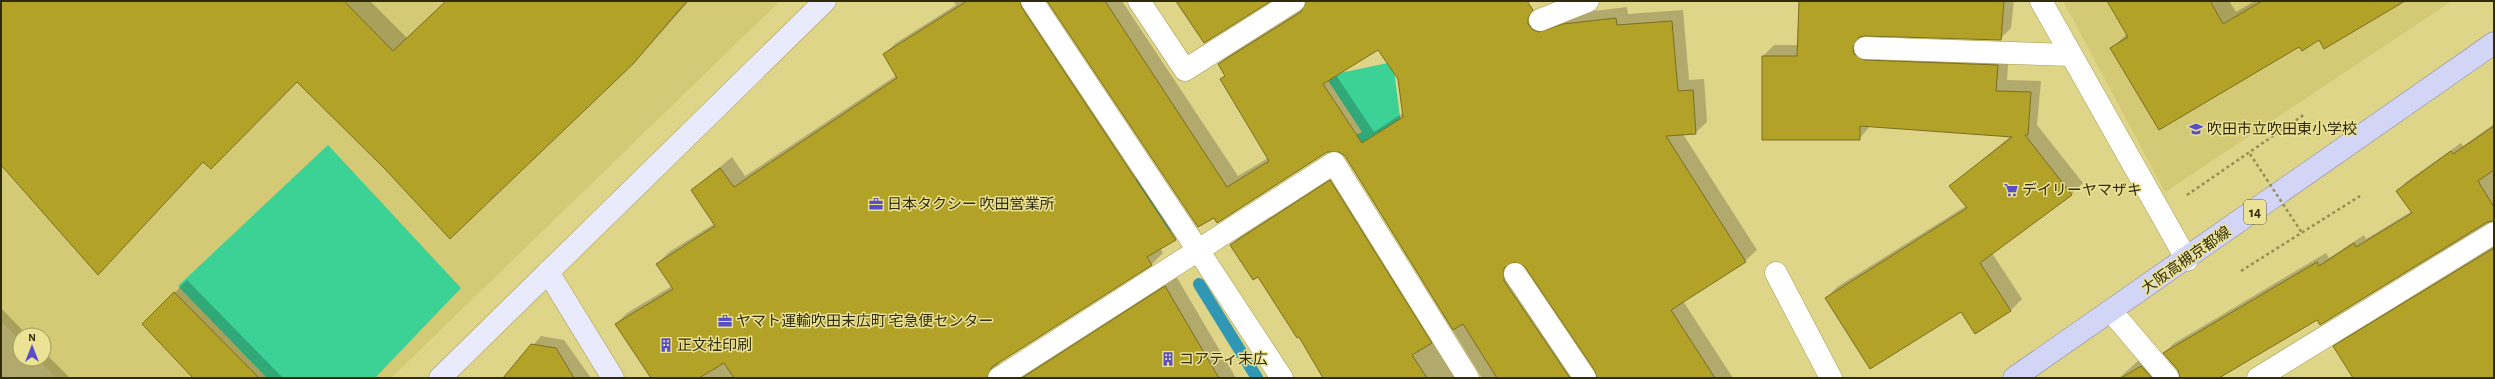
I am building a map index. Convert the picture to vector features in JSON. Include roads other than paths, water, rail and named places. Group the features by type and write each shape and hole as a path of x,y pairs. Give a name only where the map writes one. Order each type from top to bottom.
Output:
{"main road":[{"name":"大阪高槻京都線","path":"2014,378 2187,260 2494,43"}],"street":[{"path":"440,378 825,1"},
{"path":"1032,1 1282,378"},
{"path":"1139,1 1185,70 1294,1"},
{"path":"1540,20 1588,1"},
{"path":"2041,1 2187,260"},
{"path":"1865,48 2071,55"},
{"path":"999,378 1334,163 1468,378"},
{"path":"2258,378 2494,233"},
{"path":"548,272 613,378"},
{"path":"1776,273 1831,378"},
{"path":"1515,274 1585,378"},
{"path":"2111,311 2168,378"}],"waterway":[{"path":"1141,182 1166,227"},
{"path":"1199,284 1257,378"}],"place":[{"name":"吹田市立吹田東小学校","path":"2196,129"},
{"name":"デイリーヤマザキ","path":"2011,190"},
{"name":"日本タクシー 吹田営業所","path":"876,204"},
{"name":"ヤマト運輸吹田末広町 宅急便センター","path":"725,321"},
{"name":"正文社印刷","path":"666,345"},
{"name":"コアティ末広","path":"1168,359"}]}
